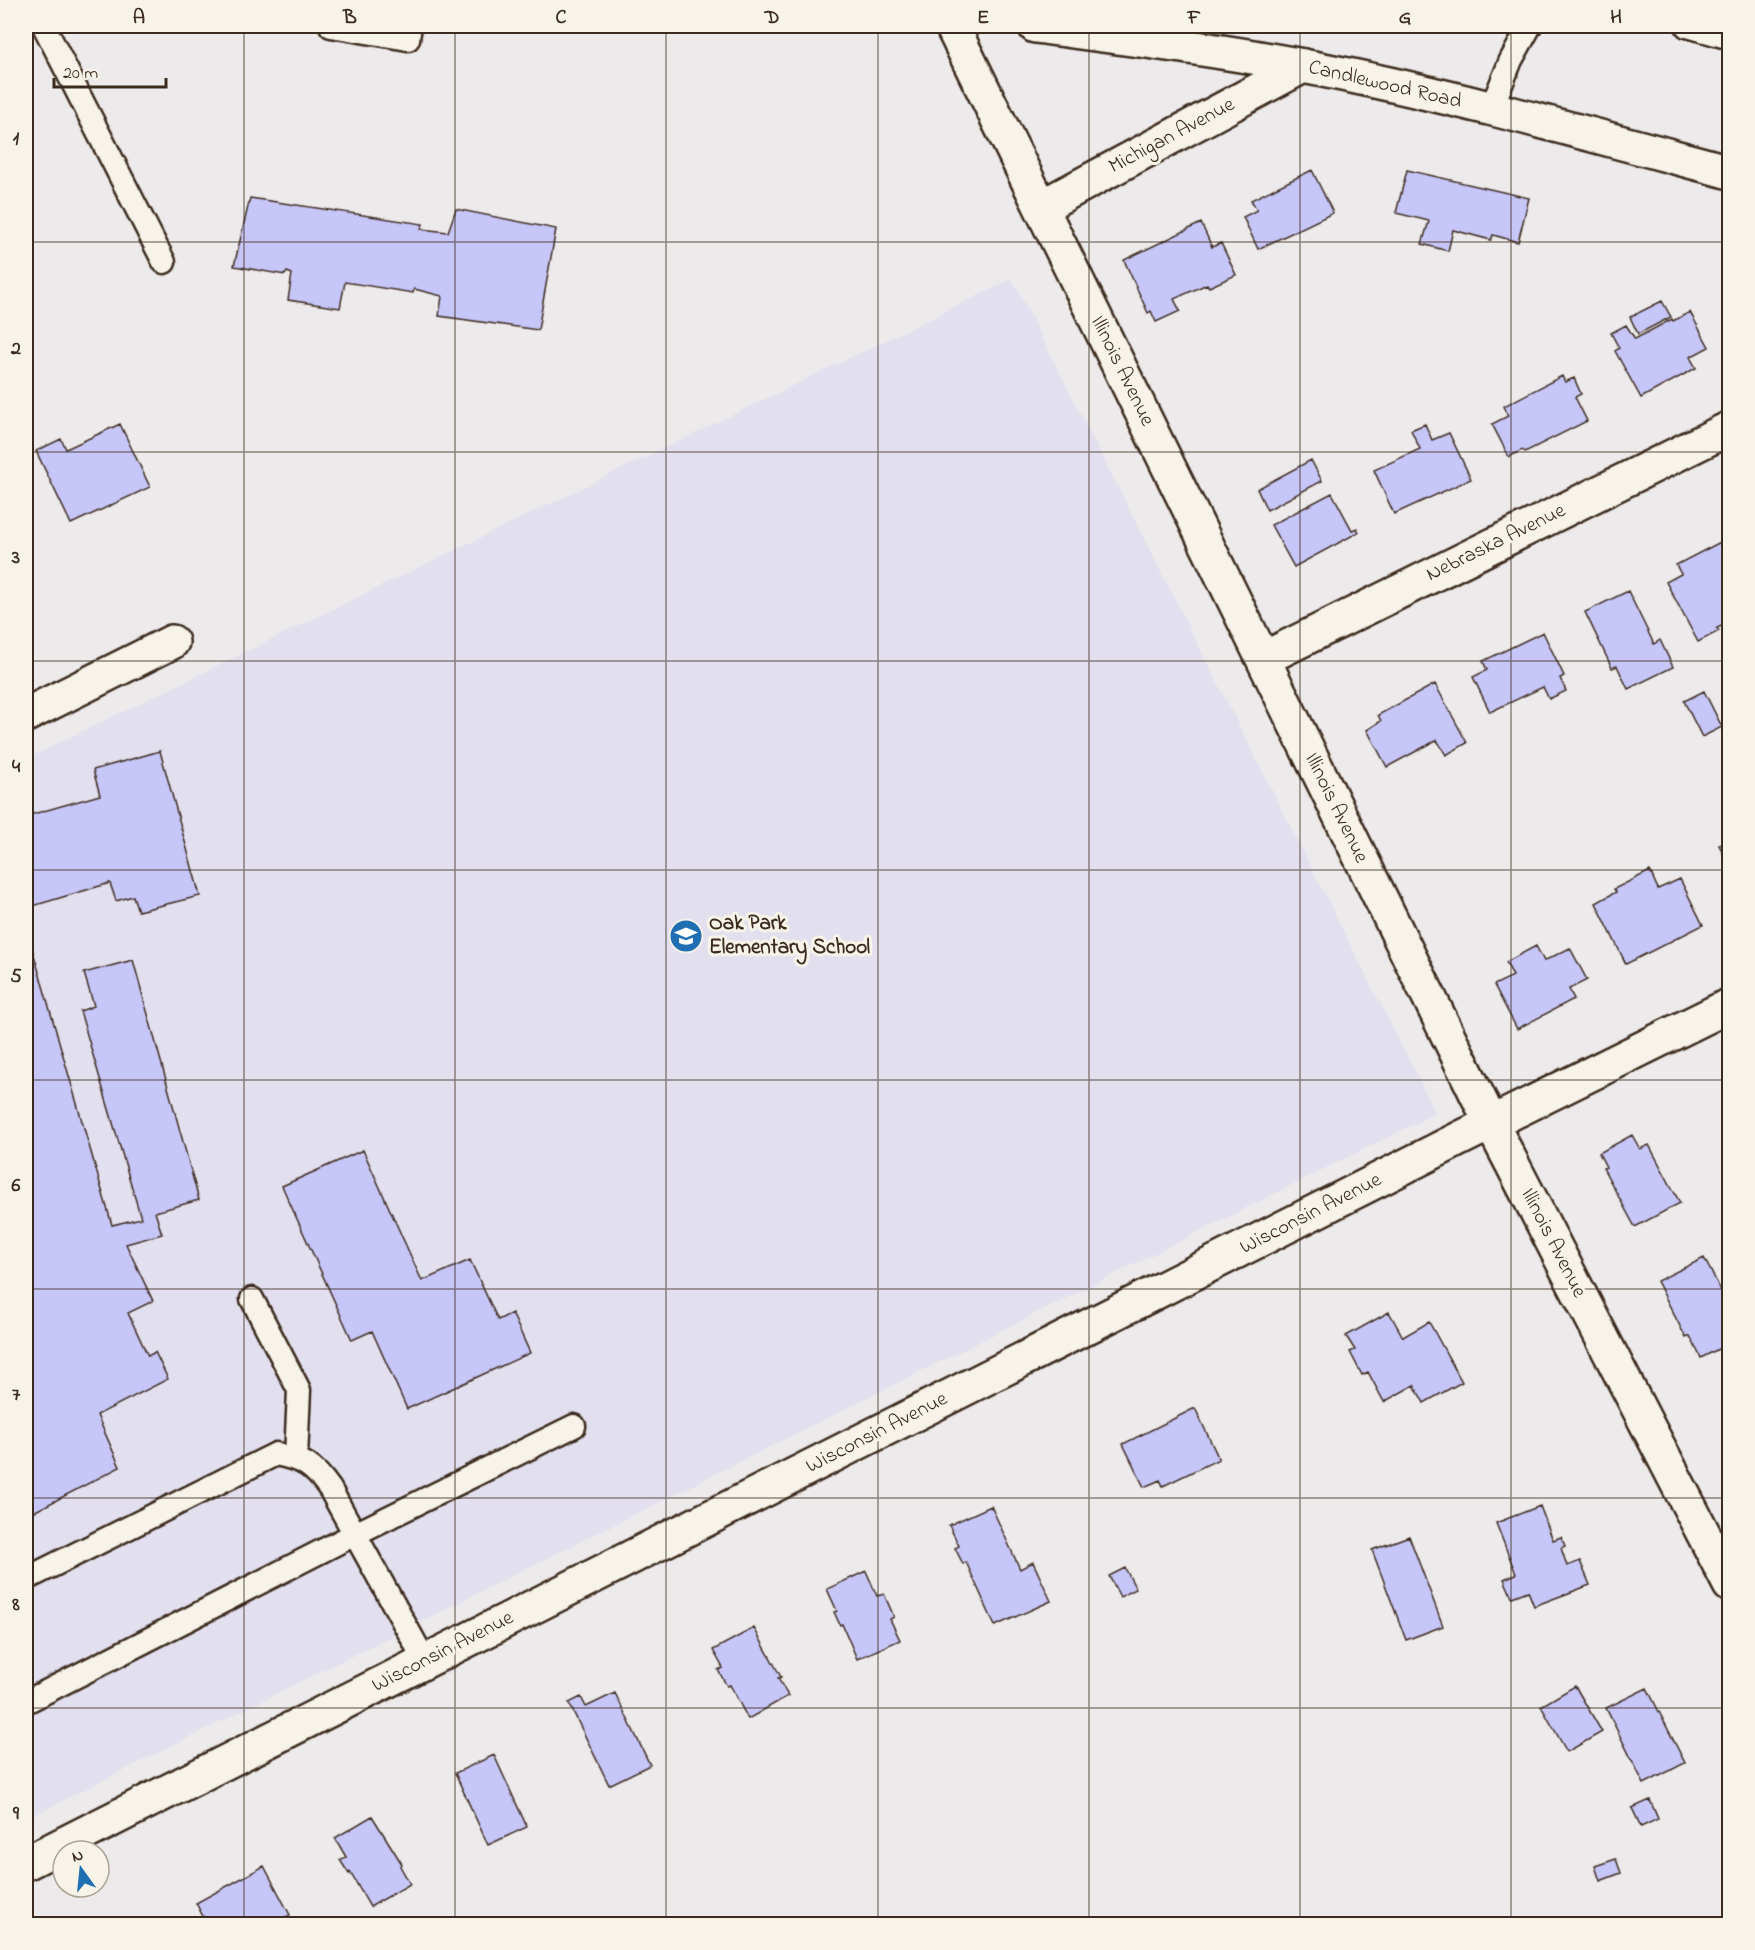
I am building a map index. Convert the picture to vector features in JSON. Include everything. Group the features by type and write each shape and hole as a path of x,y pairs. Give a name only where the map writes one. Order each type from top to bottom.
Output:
{"street":[{"name":"Illinois Avenue","path":"952,26 1491,1123 1730,1585"},
{"name":"Candlewood Road","path":"1035,26 1139,33 1303,66 1491,110 1730,172"},
{"name":"Michigan Avenue","path":"1041,207 1303,66"},
{"name":"Nebraska Avenue","path":"1263,659 1730,428"},
{"path":"26,715 172,642"},
{"name":"Wisconsin Avenue","path":"26,1863 1491,1123 1730,1005"}],"lane":[{"path":"44,26 164,262"},
{"path":"331,26 408,39 411,26"},
{"path":"1491,110 1511,60 1530,26"},
{"path":"1687,26 1730,38"},
{"path":"252,1299 299,1390 296,1458"},
{"path":"26,1702 355,1534 574,1426"},
{"path":"26,1579 276,1454 296,1458 318,1472 330,1488 425,1661"}],"shaded area":[{"name":"Oak Park Elementary School","path":"1012,279 1436,1113 26,1819 26,759"}],"building":[{"path":"1312,170 1333,213 1258,249 1243,217 1257,210 1251,200"},
{"path":"1407,170 1529,198 1518,242 1493,235 1491,240 1453,230 1448,251 1422,244 1429,221 1396,213"},
{"path":"250,198 423,224 421,229 448,232 456,209 556,229 538,330 439,316 442,296 414,289 413,293 345,282 340,308 288,300 292,274 287,272 285,275 234,266"},
{"path":"1201,223 1212,247 1221,243 1236,275 1209,287 1207,284 1174,299 1180,311 1156,322 1151,311 1148,313 1124,260"},
{"path":"1662,301 1671,317 1638,334 1630,317"},
{"path":"1690,312 1709,347 1690,357 1696,368 1641,398 1615,351 1619,348 1611,333 1626,325 1635,339"},
{"path":"1562,376 1565,382 1574,378 1581,394 1575,397 1587,421 1525,452 1522,450 1509,457 1492,424 1508,416 1504,406"},
{"path":"120,424 150,487 71,524 36,451 61,439 66,449"},
{"path":"1425,424 1432,440 1449,433 1471,479 1394,514 1374,470 1420,449 1411,430"},
{"path":"1311,460 1322,481 1267,510 1257,489"},
{"path":"1332,493 1352,530 1357,528 1359,532 1294,567 1271,525"},
{"path":"1730,537 1730,622 1717,628 1719,631 1698,642 1666,582 1681,574 1676,565"},
{"path":"1628,591 1654,644 1660,640 1673,667 1628,689 1617,666 1612,668 1585,612"},
{"path":"1543,632 1564,676 1560,678 1566,691 1549,699 1543,687 1490,712 1473,677 1487,670 1483,661"},
{"path":"1435,684 1467,743 1446,755 1437,740 1387,767 1367,730 1381,721 1378,715"},
{"path":"1704,691 1722,727 1702,737 1684,701"},
{"path":"160,751 200,896 138,911 133,896 116,901 110,883 26,908 26,816 100,795 93,770"},
{"path":"1730,840 1730,866 1719,845"},
{"path":"1650,871 1658,889 1680,879 1703,925 1626,964 1596,903 1616,892 1614,889"},
{"path":"26,927 112,1225 141,1218 80,1011 94,1006 84,973 133,960 199,1200 155,1212 162,1234 126,1244 153,1301 128,1313 148,1356 155,1352 168,1379 97,1415 120,1467 26,1516"},
{"path":"1536,946 1544,961 1570,948 1587,980 1569,989 1574,999 1517,1029 1494,985 1513,976 1506,962"},
{"path":"1632,1135 1640,1149 1649,1145 1680,1203 1635,1227 1603,1168 1606,1167 1599,1153"},
{"path":"363,1150 422,1281 470,1260 498,1320 512,1313 530,1353 407,1409 372,1331 352,1340 282,1186"},
{"path":"1704,1258 1730,1308 1730,1343 1701,1358 1690,1336 1686,1338 1657,1281"},
{"path":"1389,1312 1403,1337 1429,1322 1462,1382 1424,1403 1414,1385 1384,1402 1368,1372 1362,1375 1350,1352 1355,1350 1346,1336"},
{"path":"1195,1408 1219,1459 1163,1486 1160,1480 1144,1487 1123,1444"},
{"path":"991,1506 1020,1569 1033,1562 1051,1601 995,1626 966,1562 963,1564 955,1548 959,1546 949,1525"},
{"path":"1540,1506 1553,1540 1561,1537 1565,1546 1561,1548 1567,1566 1580,1561 1590,1585 1534,1606 1528,1591 1512,1597 1504,1579 1516,1574 1496,1523"},
{"path":"1409,1536 1443,1626 1406,1640 1372,1550"},
{"path":"1125,1568 1136,1589 1120,1597 1109,1576"},
{"path":"866,1571 877,1596 884,1594 894,1617 890,1619 900,1640 857,1659 842,1624 840,1625 834,1612 837,1611 827,1589"},
{"path":"754,1628 781,1677 778,1678 788,1696 748,1719 730,1685 727,1686 718,1670 723,1668 713,1650"},
{"path":"1575,1686 1602,1732 1567,1752 1541,1706"},
{"path":"1647,1688 1685,1763 1644,1784 1606,1708"},
{"path":"615,1693 650,1765 609,1785 569,1703 581,1697 586,1707"},
{"path":"494,1755 527,1827 488,1845 455,1773"},
{"path":"1650,1800 1658,1819 1641,1827 1632,1808"},
{"path":"372,1816 402,1864 400,1866 410,1884 370,1907 350,1872 349,1874 340,1860 346,1857 335,1838"},
{"path":"1616,1859 1621,1873 1600,1881 1595,1866"},
{"path":"264,1866 290,1915 272,1924 207,1924 196,1903"}],"place":[{"name":"Oak Park Elementary School","path":"686,936"}]}
